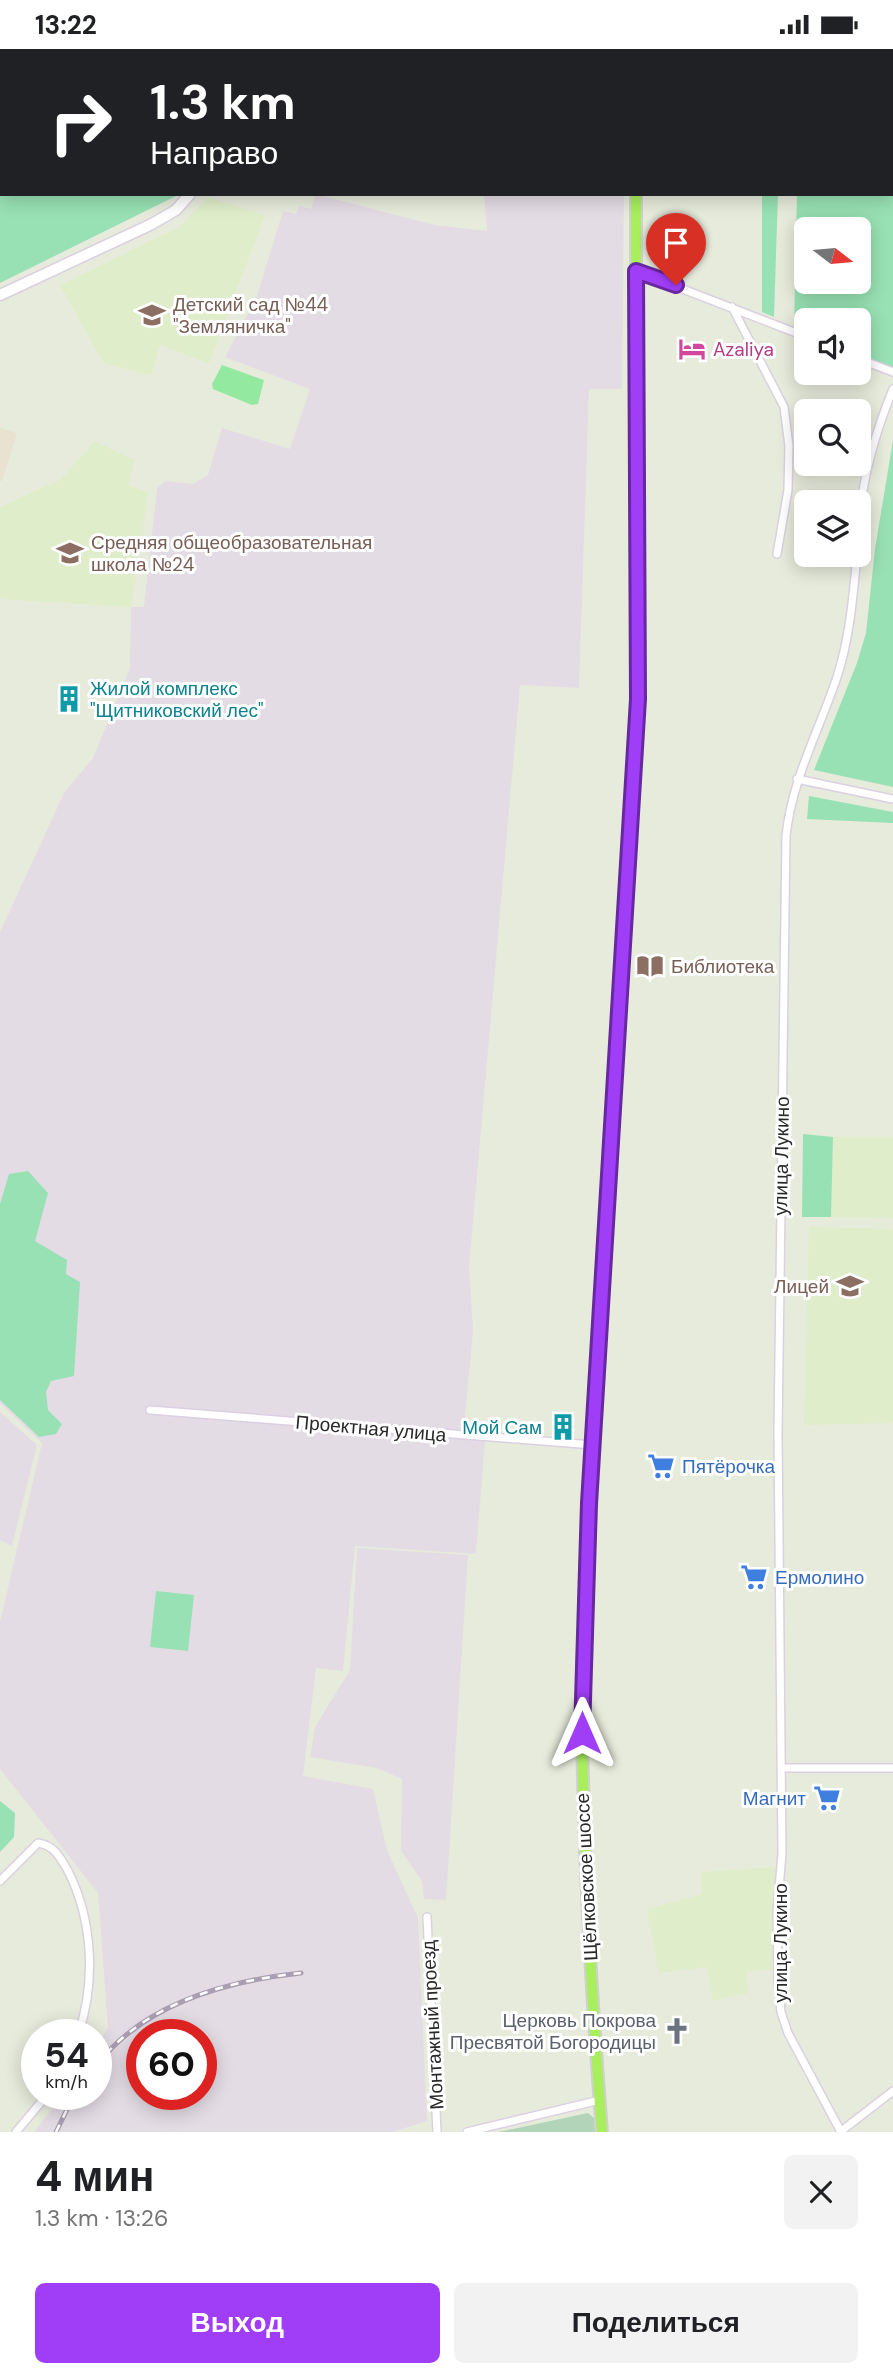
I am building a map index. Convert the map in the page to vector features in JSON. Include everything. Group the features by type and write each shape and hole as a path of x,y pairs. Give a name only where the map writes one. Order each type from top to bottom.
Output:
{"main road":[{"path":"0,295 152,224 176,210 188,196"},
{"name":"Щёлковское шоссе","path":"602,2132 588,1927 582,1733 593,1445 638,699 636,196"}],"street":[{"path":"636,271 794,332"},
{"path":"732,307 784,407 789,446 788,490 778,554"},
{"path":"871,364 893,372"},
{"path":"863,490 876,431 893,389"},
{"name":"улица Лукино","path":"856,567 848,639 838,675 797,779 788,820 778,1432 782,1853 777,1933 780,2012 797,2051 841,2132 893,2091"},
{"path":"797,779 893,799"},
{"name":"Проектная улица","path":"150,1410 593,1445"},
{"path":"781,1768 893,1768"},
{"path":"0,1881 38,1843 56,1851 74,1884 85,1922 89,1983 81,2019"},
{"name":"Монтажный проезд","path":"427,1917 437,2132"},
{"path":"467,2132 600,2100"},
{"path":"16,2132 34,2110"}],"shaded area":[{"path":"314,196 323,196 435,225 487,231 484,196 624,196 622,389 589,389 579,688 520,685 469,1267 473,1331 463,1438 485,1440 476,1554 355,1546 343,1671 316,1668 303,1776 373,1789 387,1850 418,1918 427,2121 392,2132 34,2132 51,2110 112,2110 112,2019 107,2019 98,1893 0,1769 0,1622 42,1443 0,1403 0,932 64,793 93,758 130,668 131,607 144,607 157,488 166,481 193,484 208,475 222,428 290,449 310,389 225,357 256,299 283,211 296,214 299,206 311,209"},
{"name":"Детский сад №44 \"Земляничка\"","path":"208,197 265,215 209,363 160,345 151,376 103,362 60,285 180,227"},
{"path":"0,428 17,433 2,481 0,481"},
{"name":"Средняя общеобразовательная школа №24","path":"95,441 134,460 129,486 148,492 131,607 0,599 0,507 60,480"},
{"path":"833,1137 893,1137 893,1218 831,1217"},
{"name":"Лицей","path":"809,1227 893,1229 893,1423 804,1425"},
{"path":"0,1412 37,1445 12,1546 0,1540"},
{"path":"357,1548 468,1555 446,1900 424,1899 422,1881 401,1851 402,1779 377,1768 310,1757 315,1727 350,1670"},
{"path":"775,1867 774,1969 746,1972 748,1993 713,2001 707,1967 659,1973 647,1909 702,1894 701,1872"},
{"path":"588,2113 594,2118 595,2132 498,2132"}],"green space":[{"path":"0,196 176,196 0,283"},
{"path":"762,196 778,196 774,317 762,312"},
{"path":"797,196 893,196 893,369 871,359 871,308 794,308 795,294 872,294 872,217 796,217"},
{"path":"222,365 264,380 258,404 252,405 213,389 212,384"},
{"path":"893,440 893,787 814,770 857,663 866,633 875,549"},
{"path":"809,796 893,812 893,823 807,819"},
{"path":"803,1134 833,1137 831,1217 802,1217"},
{"path":"28,1171 48,1193 35,1241 67,1260 66,1274 80,1282 74,1376 51,1381 46,1392 48,1410 62,1424 56,1434 39,1437 0,1400 0,1204 9,1174"},
{"path":"156,1591 194,1595 188,1651 150,1647"},
{"path":"0,1801 15,1813 14,1837 0,1852"}],"railway":[{"path":"112,2048 138,2026 188,1999 244,1982 301,1973"},
{"path":"56,2132 67,2110"}],"place":[{"name":"Детский сад №44 \"Земляничка\"","path":"152,315"},
{"name":"Azaliya","path":"692,349"},
{"name":"Средняя общеобразовательная школа №24","path":"70,553"},
{"name":"Жилой комплекс \"Щитниковский лес\"","path":"69,699"},
{"name":"Библиотека","path":"650,966"},
{"name":"Лицей","path":"850,1286"},
{"name":"Мой Сам","path":"563,1427"},
{"name":"Пятёрочка","path":"661,1466"},
{"name":"Ермолино","path":"754,1577"},
{"name":"Магнит","path":"827,1798"},
{"name":"Церковь Покрова Пресвятой Богородицы","path":"677,2031"}],"route":[{"path":"582,1733 589,1503 638,699 636,271 676,285"}]}
